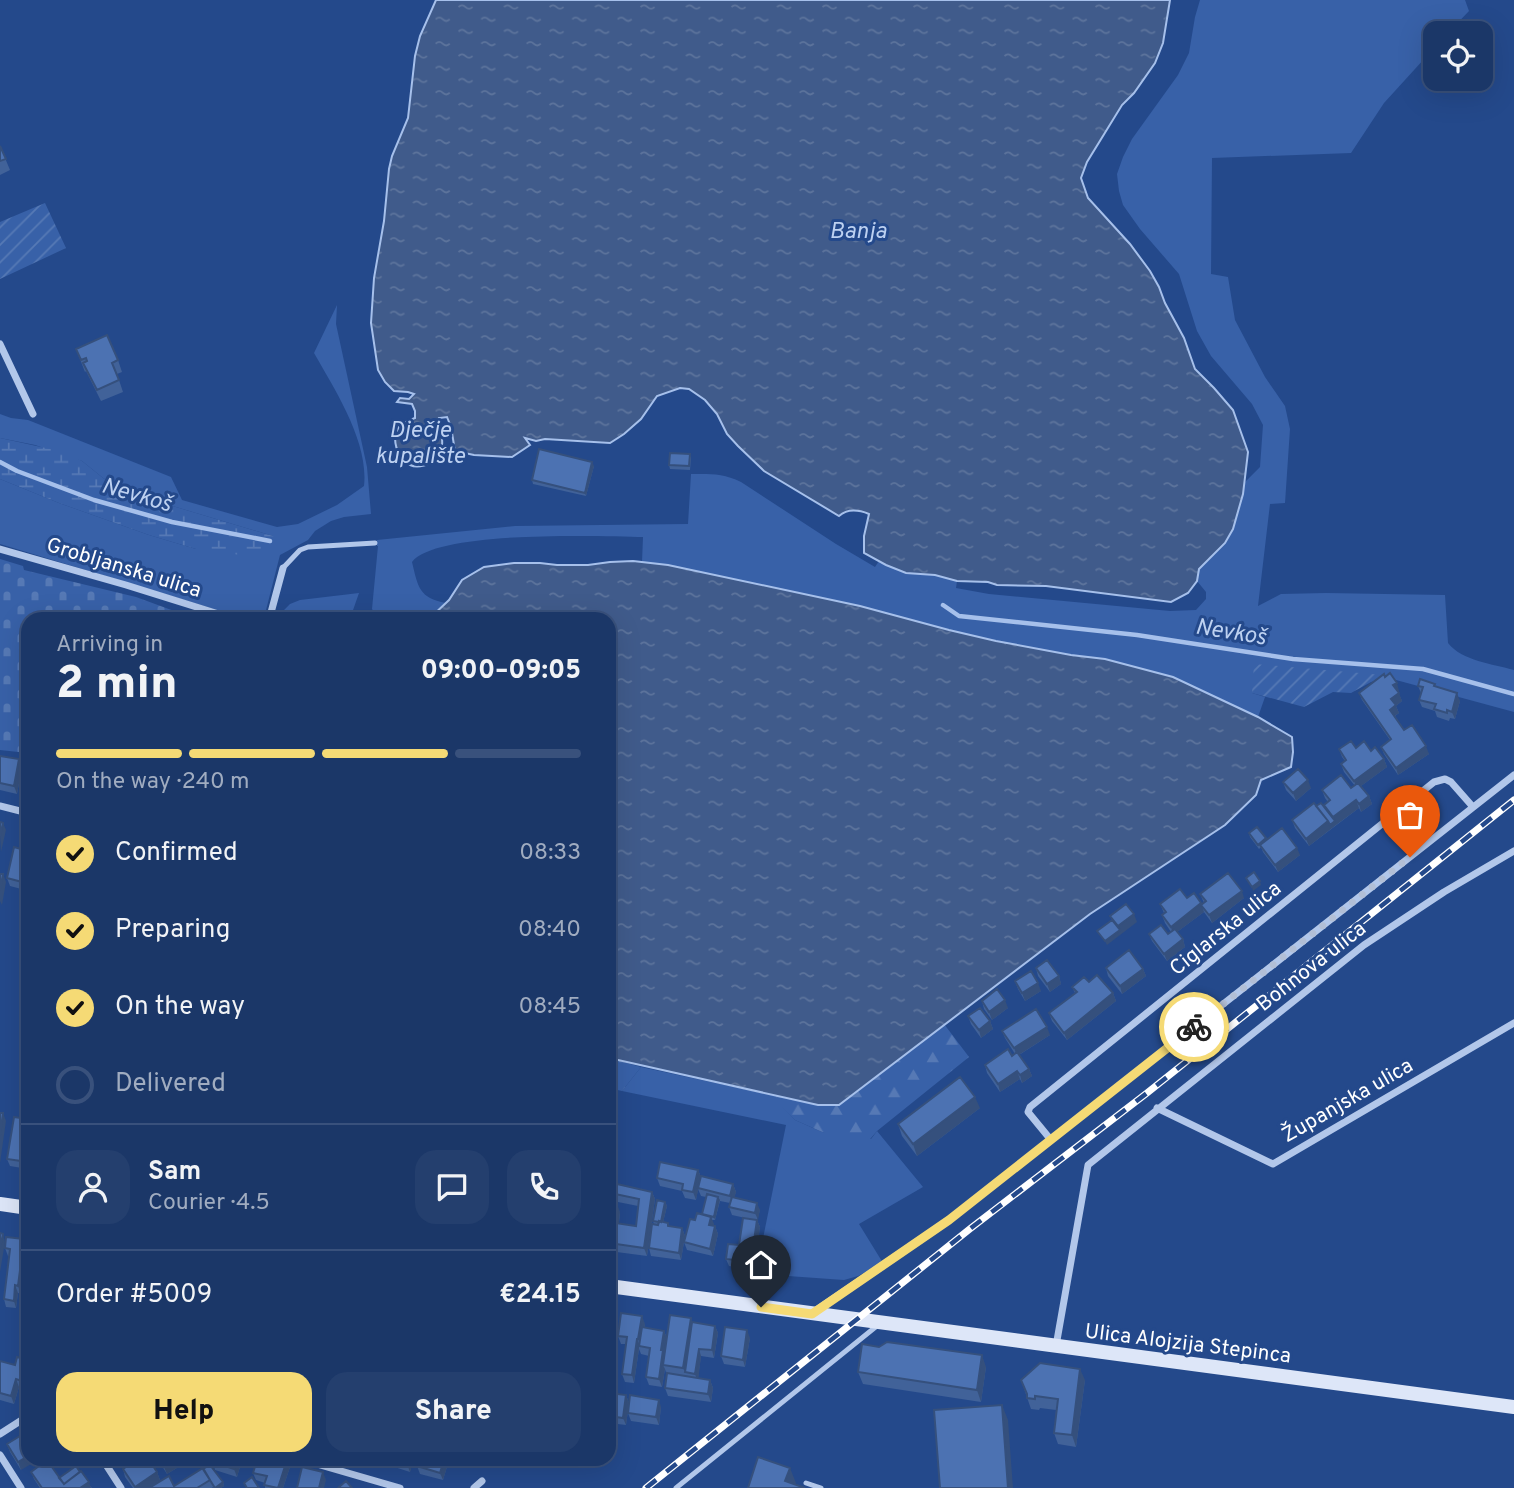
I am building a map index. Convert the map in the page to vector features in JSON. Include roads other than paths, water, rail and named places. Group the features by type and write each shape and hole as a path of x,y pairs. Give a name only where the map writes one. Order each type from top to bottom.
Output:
{"main road":[{"path":"0,1204 21,1207"},
{"name":"Ulica Alojzija Stepinca","path":"616,1287 1514,1407"}],"street":[{"path":"0,344 33,414"},
{"name":"Grobljanska ulica","path":"0,549 212,612"},
{"path":"271,612 283,568"},
{"path":"812,1314 949,1220 1514,775"},
{"name":"Ciglarska ulica","path":"1051,1140 1028,1112 1030,1107 1434,782 1445,779 1451,782 1473,807"},
{"path":"0,806 21,811"},
{"name":"Bohnova ulica","path":"1056,1347 1088,1165 1364,945 1444,892 1514,851"},
{"name":"Županjska ulica","path":"1157,1108 1273,1164 1514,1023"},
{"path":"0,1434 21,1420"},
{"path":"0,1455 21,1488"},
{"path":"107,1466 121,1488"},
{"path":"324,1466 400,1488"},
{"path":"474,1488 482,1481"}],"lane":[{"path":"283,568 300,550 308,547 375,543"},
{"path":"676,1488 879,1323"},
{"path":"806,1483 821,1488"}],"water":[{"name":"Banja","path":"436,0 1170,0 1163,43 1155,63 1122,105 1087,162 1081,178 1088,198 1130,244 1150,271 1184,338 1195,369 1233,410 1248,452 1243,494 1233,529 1225,543 1199,569 1197,581 1188,593 1171,602 1046,586 957,581 935,575 906,573 864,553 864,536 869,514 854,510 839,516 764,471 727,434 717,414 705,400 689,389 680,388 657,396 641,419 610,443 545,439 536,441 525,438 530,445 512,457 474,455 455,451 447,417 439,418 442,445 437,460 420,466 405,462 396,447 397,430 405,422 415,418 415,411 412,404 397,402 400,398 409,399 414,394 394,391 378,370 371,323 374,278 384,221 389,169 408,118 420,36"},
{"path":"633,561 668,565 860,606 996,641 1105,659 1173,677 1258,717 1292,737 1291,767 1261,780 1256,795 1225,825 1090,914 839,1105 818,1105 616,1060 616,612 436,612 449,600 462,580 484,567 514,563 588,565"}],"waterway":[{"name":"Nevkoš","path":"0,462 94,500 172,522 270,541"},
{"name":"Nevkoš","path":"943,605 959,616 1137,635 1293,659 1423,669 1514,694"}],"railway":[{"path":"646,1488 1514,800"}],"water label":[{"name":"Dječje kupalište","path":"420,442"}]}
